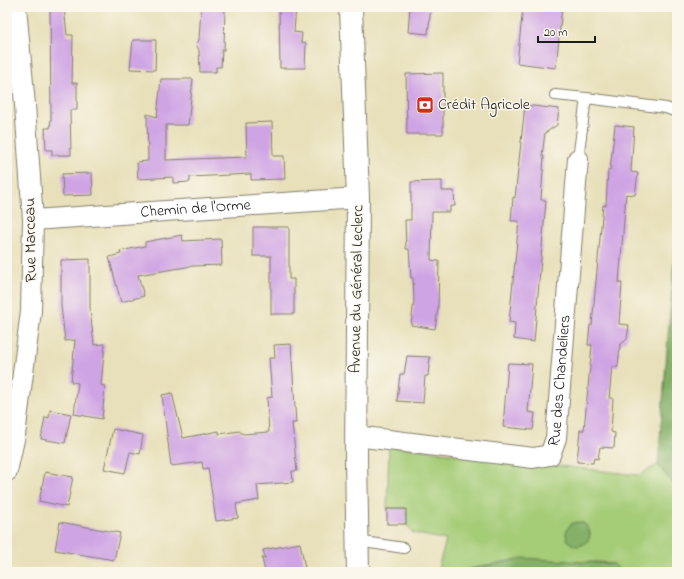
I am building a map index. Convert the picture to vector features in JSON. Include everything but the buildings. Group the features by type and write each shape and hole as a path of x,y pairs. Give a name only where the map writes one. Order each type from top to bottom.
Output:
{"main road":[{"name":"Avenue du Général Leclerc","path":"351,7 358,198 356,436 358,572"}],"street":[{"name":"Rue Marceau","path":"7,471 16,435 32,311 33,220 26,105 16,7"},
{"name":"Rue des Chandeliers","path":"356,436 533,458 550,455 556,438 578,159"},
{"name":"Chemin de l'Orme","path":"33,220 358,198"}],"lane":[{"path":"556,95 666,108 677,112"},
{"path":"578,159 586,98"},
{"path":"357,541 404,548"}],"green space":[{"path":"676,234 677,235 677,488 658,465"},
{"path":"389,446 638,475 658,465 677,488 677,572 622,572 614,564 598,562 485,565 459,572 437,572 446,540 413,533 406,524 406,509 387,509"},
{"path":"578,522 583,523 589,529 589,539 583,545 578,546 573,545 567,539 566,534 567,529 573,523"},
{"path":"522,558 614,564 622,572 459,572"}],"place":[{"name":"Crédit Agricole","path":"425,105"}]}
